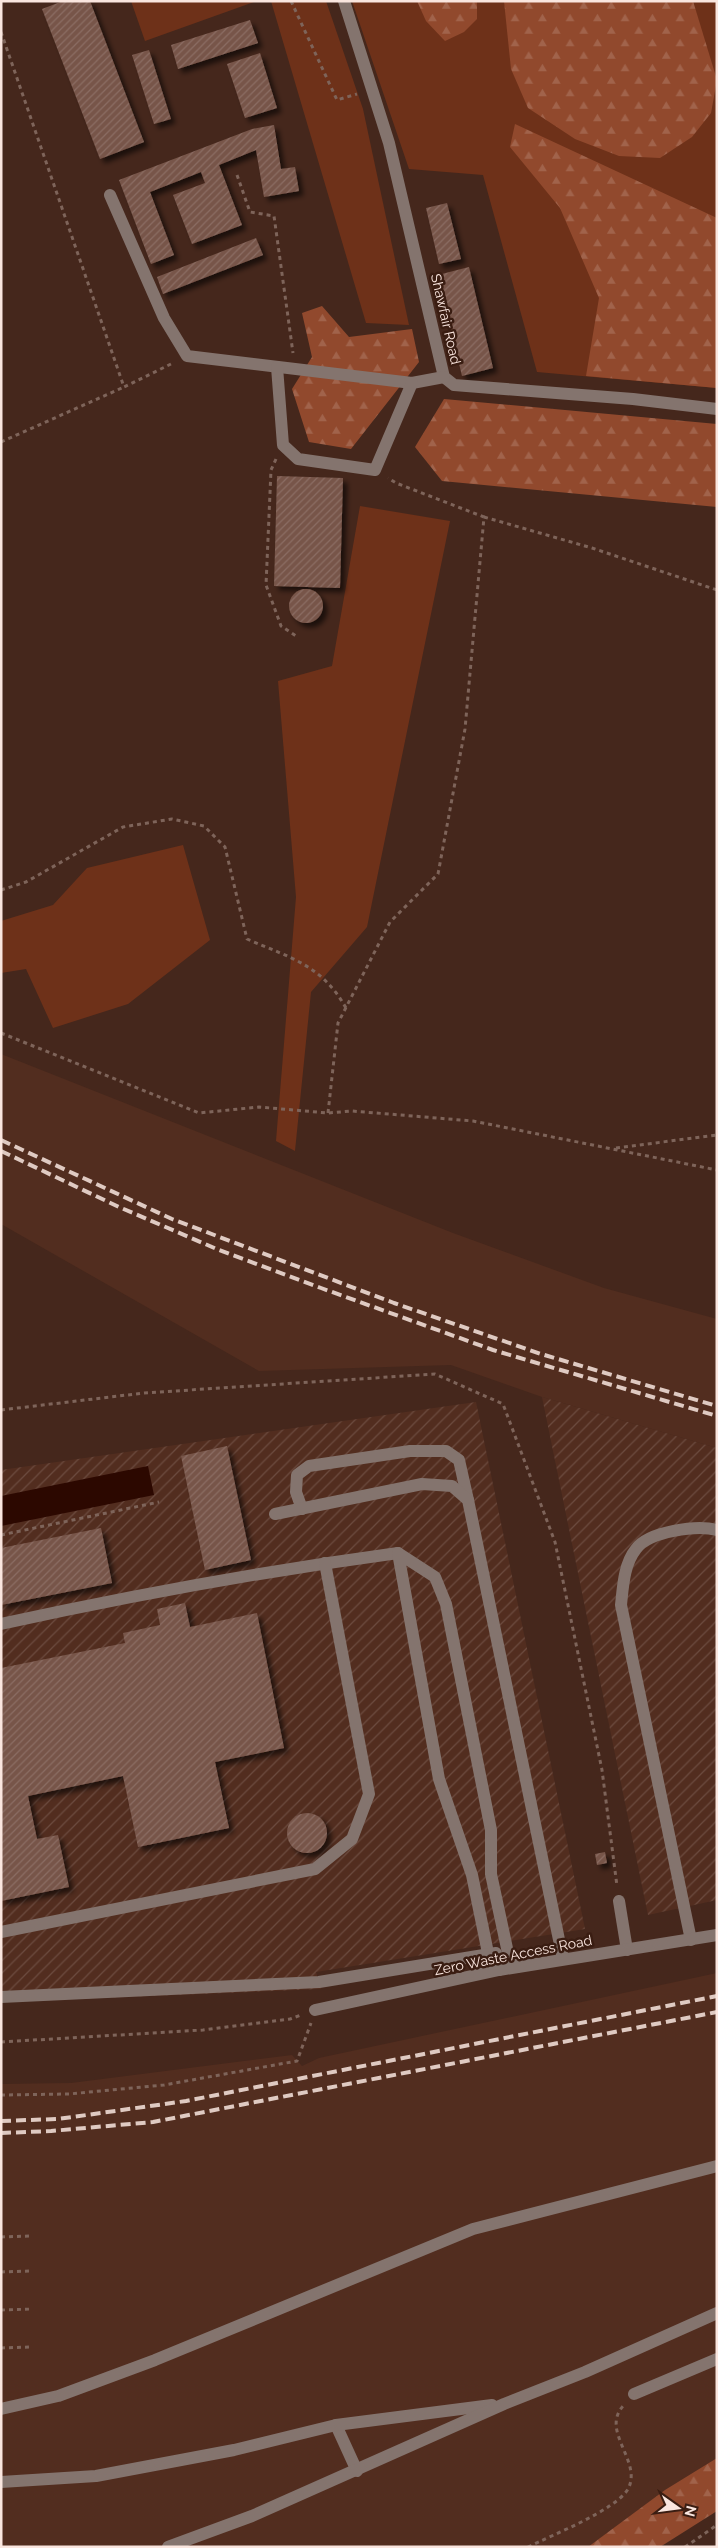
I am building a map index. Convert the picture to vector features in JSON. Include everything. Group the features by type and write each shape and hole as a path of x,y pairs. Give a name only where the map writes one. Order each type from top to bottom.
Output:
{"street":[{"name":"Shawfair Road","path":"344,1 389,143 444,377 454,385 633,398 717,409"},
{"path":"110,194 164,318 187,356 412,383 444,377"},
{"path":"277,366 283,445 298,459 375,470 412,383"},
{"path":"302,1509 296,1492 298,1475 309,1466 410,1451 446,1451 459,1460 563,1959"},
{"path":"274,1514 422,1484 452,1486 468,1500"},
{"path":"690,1940 621,1605 624,1575 636,1548 662,1533 705,1527 717,1530"},
{"path":"398,1553 439,1778 472,1875 488,1953 499,1970"},
{"path":"1,1624 134,1595 324,1563 398,1553 435,1577 446,1604 491,1830 491,1874 508,1953 517,1967"},
{"path":"1,1932 315,1868 352,1839 369,1794 324,1563"},
{"path":"619,1901 628,1950"},
{"name":"Zero Waste Access Road","path":"316,2010 499,1970 717,1935"},
{"path":"1,1998 319,1982 488,1953 508,1953"},
{"path":"1,2409 58,2396 155,2360 473,2229 717,2166"},
{"path":"168,2547 252,2516 357,2471 504,2404 585,2372 717,2313"},
{"path":"634,2394 717,2359"},
{"path":"1,2482 96,2476 224,2452 336,2425 504,2404"},
{"path":"336,2425 357,2471"}],"path":[{"path":"291,1 337,100 372,90"},
{"path":"1,32 124,387"},
{"path":"237,175 250,212 274,216 295,369"},
{"path":"1,442 124,387 187,356"},
{"path":"283,445 271,470 266,585 281,626 296,636"},
{"path":"375,470 396,483 484,517 592,548 717,590"},
{"path":"328,1113 338,1023 390,922 438,874 465,729 484,517"},
{"path":"1,890 26,882 123,827 172,819 204,826 225,847 247,939 313,968 335,989 346,1008"},
{"path":"1,1033 199,1113 259,1107 328,1113 352,1111 473,1121 717,1170"},
{"path":"613,1148 717,1134"},
{"path":"1,1410 144,1393"},
{"path":"1,1535 159,1502"},
{"path":"602,1770 619,1901"},
{"path":"1,2042 203,2030 290,2020 316,2010"},
{"path":"1,2095 69,2094 164,2085 297,2061 316,2010"},
{"path":"1,2237 29,2236"},
{"path":"1,2272 30,2271"},
{"path":"1,2310 33,2309"},
{"path":"1,2348 30,2347"},
{"path":"528,2547 615,2503 628,2488 632,2470 615,2430 621,2408 634,2394"},
{"path":"685,2547 717,2525"}],"shaded area":[{"path":"131,1 257,1 145,41"},
{"path":"271,1 326,1 363,109 409,325 366,323"},
{"path":"352,1 717,1 717,388 537,372 483,175 409,169"},
{"path":"360,506 450,521 367,927 311,992 295,1151 276,1141 296,897 278,681 332,666"},
{"path":"183,845 210,940 128,1004 53,1028 26,969 1,973 1,921 53,905 87,868"},
{"path":"1,1054 453,1233 604,1288 717,1319 717,1448 542,1397 451,1365 259,1371 1,1224"},
{"path":"542,1397 717,1448 717,1900 648,1915"},
{"path":"476,1402 585,1929 316,1972 321,1989 1,2002 1,1470"},
{"path":"148,1466 154,1495 1,1526 1,1496"},
{"path":"717,1973 717,2498 639,2547 1,2547 1,2084 71,2083 292,2055 302,2066 319,2058"}],"green space":[{"path":"417,1 477,1 477,19 464,32 445,41 426,21"},
{"path":"504,1 693,1 717,80 711,113 692,137 660,158 619,156 575,139 528,108 511,69"},
{"path":"515,124 717,218 717,388 586,376 599,298 560,208 510,147"},
{"path":"322,306 349,337 412,329 419,362 351,449 309,442 292,389 312,357 302,313"},
{"path":"444,399 717,424 717,507 442,481 415,447"},
{"path":"717,2458 717,2511 660,2547 588,2547 665,2490"}],"building":[{"path":"63,1 90,1 144,142 100,159 42,9"},
{"path":"250,20 258,43 178,69 171,45"},
{"path":"149,50 171,119 154,124 132,55"},
{"path":"260,53 277,108 245,118 227,64"},
{"path":"274,125 281,169 295,167 299,191 264,197 256,150 219,165 242,225 192,244 173,195 205,183 201,172 150,192 174,255 151,264 119,180 252,129"},
{"path":"447,203 461,259 439,264 426,208"},
{"path":"256,238 263,255 163,294 157,277"},
{"path":"469,267 493,368 462,376 438,275"},
{"path":"277,476 343,478 340,588 274,586"},
{"path":"306,589 318,594 323,606 318,618 306,623 294,618 289,606 294,594"},
{"path":"227,1446 251,1560 205,1570 181,1456"},
{"path":"101,1528 112,1583 1,1605 1,1548"},
{"path":"185,1603 190,1627 257,1613 284,1748 215,1762 229,1828 138,1847 123,1776 28,1796 37,1839 58,1835 69,1887 1,1901 1,1668 125,1643 123,1633 160,1625 157,1609"},
{"path":"311,1813 318,1816 324,1822 327,1833 326,1841 318,1850 311,1853 303,1853 296,1850 288,1841 287,1829 290,1822 299,1814"},
{"path":"605,1852 607,1863 597,1865 595,1854"}],"railway":[{"path":"1,1140 172,1219 394,1303 541,1354 717,1406"},
{"path":"1,1151 119,1207 219,1250 321,1288 493,1350 717,1416"},
{"path":"1,2121 58,2119 186,2101 717,1996"},
{"path":"1,2133 51,2131 153,2122 717,2012"}]}
